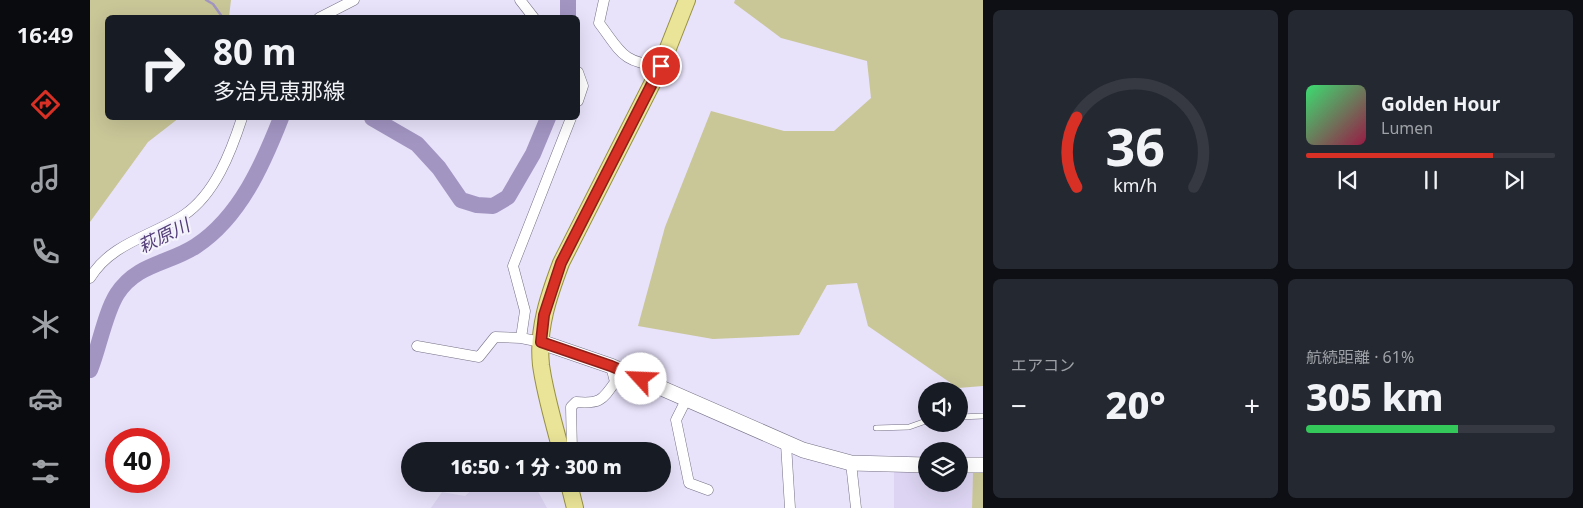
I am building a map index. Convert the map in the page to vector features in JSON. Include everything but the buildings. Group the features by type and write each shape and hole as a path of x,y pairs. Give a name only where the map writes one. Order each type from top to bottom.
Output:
{"main road":[{"path":"559,442 543,378 541,342 544,315 561,263 661,66 687,0"},
{"path":"571,492 575,508"}],"street":[{"path":"325,15 354,0"},
{"path":"520,0 532,15"},
{"path":"604,0 599,23 626,58 639,64 661,66"},
{"path":"580,77 584,86 580,96"},
{"path":"90,278 98,264 123,246 183,216 196,206 223,166 241,120"},
{"path":"521,338 525,311 513,266 570,120"},
{"path":"417,346 479,357 495,337 521,338 541,342 611,366 786,444 851,463 918,465"},
{"path":"572,442 571,407 576,402 592,404 604,398 615,382 611,366"},
{"path":"686,400 676,420 689,483 708,490"},
{"path":"786,444 790,508"},
{"path":"851,463 856,508"},
{"path":"968,465 983,465"}],"lane":[{"path":"968,417 983,416"},
{"path":"876,428 908,427 918,424"}],"shaded area":[{"path":"90,0 231,0 229,15 105,15 105,120 176,120 148,142 90,222"},
{"path":"735,0 983,0 983,386 968,387 968,382 949,382 868,326 857,283 827,285 799,335 713,339 638,326 665,227 711,111 784,131 834,131 871,98 867,61 781,38 734,3"},
{"path":"894,469 918,470 918,492 968,492 968,471 973,471 972,508 894,508"},
{"path":"973,471 983,472 983,508 972,508"},
{"path":"442,492 465,496 469,492 538,492 547,508 431,508"}],"waterway":[{"path":"206,0 213,4 221,15"},
{"name":"萩原川","path":"568,0 568,15"},
{"name":"萩原川","path":"90,370 109,311 117,294 134,276 154,265 186,252 212,234 237,205 248,188 258,171 280,120"},
{"name":"萩原川","path":"375,120 417,144 439,168 461,200 477,205 493,206 508,197 533,154 547,120"}],"route":[{"path":"641,379 611,366 541,342 544,315 561,263 661,66"}]}
